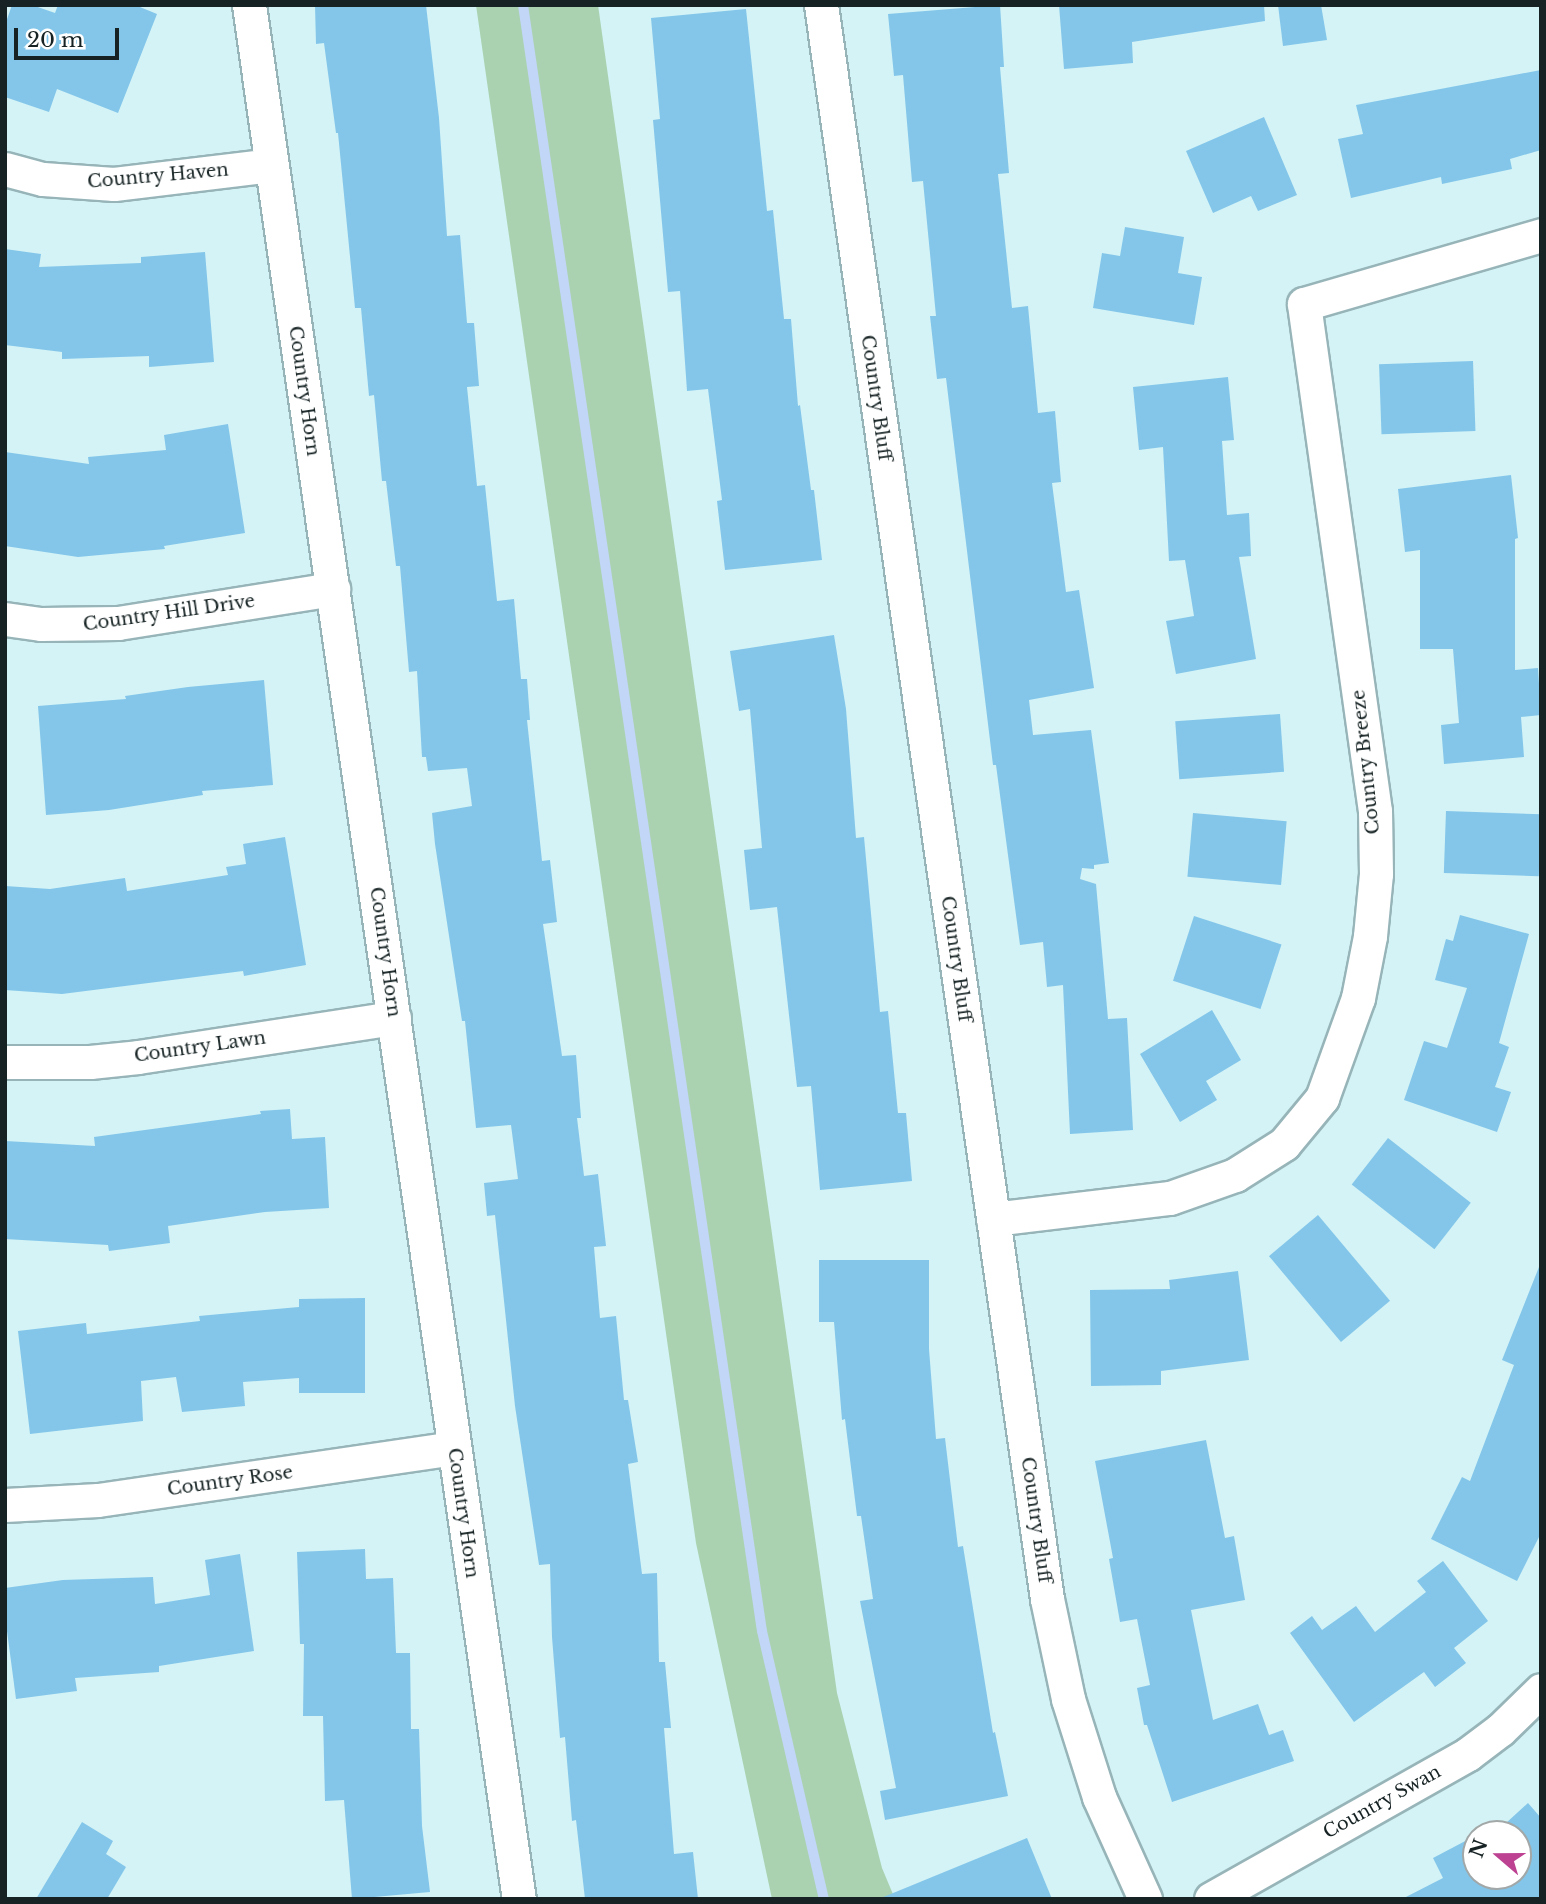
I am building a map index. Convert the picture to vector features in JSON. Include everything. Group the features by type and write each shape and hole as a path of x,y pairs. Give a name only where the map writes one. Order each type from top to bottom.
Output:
{"street":[{"name":"Country Horn","path":"250,5 519,1899"},
{"name":"Country Bluff","path":"821,5 1047,1599 1068,1699 1099,1797 1145,1899"},
{"name":"Country Haven","path":"5,169 79,183 114,184 271,165"},
{"name":"Country Breeze","path":"993,1219 1170,1198 1235,1175 1284,1144 1322,1098 1358,998 1376,874 1375,811 1304,304 1541,235"},
{"name":"Country Hill Drive","path":"5,619 41,624 118,623 333,590"},
{"name":"Country Lawn","path":"5,1062 90,1062 138,1057 394,1018"},
{"name":"Country Rose","path":"5,1505 98,1500 453,1448"},
{"name":"Country Swan","path":"1211,1899 1468,1754 1500,1730 1541,1690"}],"green space":[{"path":"476,5 598,5 837,1693 882,1868 895,1899 772,1899 696,1543"}],"building":[{"path":"12,5 32,5 55,13 58,5 135,5 157,14 118,113 57,89 49,112 5,97 5,25"},
{"path":"315,5 426,5 439,118 447,236 460,235 467,323 474,323 479,386 467,387 477,486 485,485 497,601 514,599 521,679 527,679 530,720 527,720 542,861 550,860 557,922 543,924 562,1056 576,1055 581,1118 577,1118 584,1176 598,1174 606,1246 594,1247 600,1318 616,1316 624,1400 628,1400 638,1462 628,1464 642,1574 657,1573 659,1662 665,1662 671,1728 664,1728 674,1854 693,1852 698,1899 585,1899 576,1820 572,1821 565,1737 560,1738 552,1637 550,1564 539,1565 515,1406 495,1215 487,1216 484,1183 518,1179 511,1125 476,1128 465,1021 462,1021 435,844 432,813 472,806 467,768 428,771 426,757 422,757 417,671 409,672 400,566 396,566 386,481 382,481 374,395 369,396 361,308 355,308 338,133 324,43 316,44"},
{"path":"1000,5 1004,67 1000,67 1009,173 998,174 1012,308 1028,306 1038,413 1055,411 1061,482 1052,483 1066,592 1079,590 1094,688 1029,700 1033,735 1091,730 1109,863 1094,865 1094,869 1082,868 1080,879 1096,884 1108,1019 1127,1018 1133,1130 1070,1134 1063,985 1047,987 1043,942 1020,945 996,765 993,765 946,378 937,379 930,316 936,316 923,181 912,182 903,75 894,76 888,14"},
{"path":"1059,5 1264,5 1265,21 1132,42 1133,63 1064,69"},
{"path":"1278,5 1321,5 1327,40 1283,46"},
{"path":"746,9 767,211 773,210 784,319 791,319 798,406 800,405 811,490 814,490 822,560 725,570 717,501 722,500 708,389 687,391 680,291 668,292 653,120 660,119 651,18"},
{"path":"1541,70 1541,150 1510,159 1512,169 1442,184 1441,177 1351,198 1338,139 1363,134 1356,105"},
{"path":"1264,117 1297,195 1258,211 1251,196 1213,213 1186,151"},
{"path":"1125,227 1184,237 1178,273 1202,277 1194,325 1093,308 1102,253 1120,256"},
{"path":"5,249 41,254 39,267 141,263 141,257 205,252 214,362 149,367 149,356 62,359 62,352 5,345"},
{"path":"1473,361 1475,431 1382,434 1379,364"},
{"path":"1228,377 1234,440 1222,441 1227,515 1249,513 1251,556 1239,557 1256,659 1176,674 1166,621 1194,616 1185,560 1169,561 1163,447 1139,450 1133,387"},
{"path":"228,424 245,533 164,546 165,549 78,557 5,546 5,452 89,464 88,457 166,450 164,435"},
{"path":"1511,475 1518,538 1515,539 1515,670 1538,668 1541,715 1521,717 1524,757 1444,764 1441,725 1459,723 1453,649 1420,649 1420,550 1405,552 1398,489"},
{"path":"834,635 846,709 856,838 864,837 880,1012 888,1011 898,1113 906,1113 912,1181 820,1190 811,1086 797,1087 777,907 750,910 744,850 762,848 750,709 739,711 730,651"},
{"path":"264,680 273,785 202,791 203,795 109,810 46,815 38,706 126,699 125,696 188,687"},
{"path":"1280,714 1284,772 1179,779 1175,721"},
{"path":"1446,811 1541,814 1539,876 1444,873"},
{"path":"1193,813 1287,821 1281,885 1187,877"},
{"path":"285,837 306,965 244,976 243,971 62,994 5,990 5,886 50,889 125,878 127,891 228,875 226,867 246,864 243,844"},
{"path":"1460,915 1529,934 1499,1043 1509,1047 1495,1087 1511,1092 1497,1132 1404,1100 1424,1041 1447,1048 1467,988 1435,980 1446,939 1453,941"},
{"path":"1194,916 1281,944 1260,1009 1173,981"},
{"path":"1212,1010 1241,1060 1206,1081 1217,1100 1180,1122 1140,1054"},
{"path":"290,1109 292,1139 325,1137 329,1208 265,1212 168,1226 170,1243 109,1251 108,1245 5,1239 5,1141 95,1146 94,1137 261,1114 260,1111"},
{"path":"1388,1138 1471,1203 1434,1249 1352,1184"},
{"path":"1318,1215 1390,1301 1341,1342 1269,1256"},
{"path":"819,1260 929,1260 929,1349 936,1439 945,1438 958,1547 963,1546 993,1733 995,1732 1008,1796 885,1820 880,1791 896,1788 860,1601 873,1599 861,1516 857,1516 845,1419 842,1420 834,1322 819,1322"},
{"path":"1539,1267 1541,1533 1517,1581 1431,1539 1462,1477 1470,1481 1514,1365 1502,1360"},
{"path":"1238,1271 1249,1360 1161,1371 1161,1385 1091,1386 1090,1290 1170,1289 1169,1280"},
{"path":"365,1298 365,1393 299,1393 299,1378 243,1382 245,1406 182,1412 176,1377 141,1381 143,1421 30,1434 18,1331 86,1323 87,1334 200,1321 199,1316 299,1307 299,1299"},
{"path":"1206,1440 1225,1538 1234,1536 1245,1600 1191,1610 1213,1720 1258,1704 1269,1735 1283,1730 1294,1761 1172,1802 1147,1725 1144,1725 1137,1688 1150,1685 1137,1619 1120,1622 1109,1559 1113,1558 1095,1461"},
{"path":"365,1549 366,1579 393,1578 396,1653 410,1653 411,1729 419,1729 422,1826 430,1892 352,1899 344,1800 325,1801 323,1716 303,1716 304,1644 300,1644 297,1552"},
{"path":"240,1554 254,1651 159,1666 159,1672 75,1678 77,1691 16,1699 5,1616 5,1588 63,1580 153,1577 155,1604 210,1595 205,1560"},
{"path":"1443,1561 1488,1621 1454,1648 1466,1663 1435,1687 1424,1672 1354,1722 1290,1633 1312,1616 1322,1630 1356,1606 1375,1632 1426,1592 1417,1581"},
{"path":"1528,1803 1541,1818 1541,1899 1402,1899 1443,1878 1433,1858 1462,1843 1462,1890 1532,1890 1532,1820 1509,1820"},
{"path":"82,1822 113,1841 106,1854 126,1867 107,1899 36,1899"},
{"path":"1027,1838 1052,1899 881,1899 881,1898"}],"waterway":[{"path":"523,5 762,1631 824,1899"}]}
